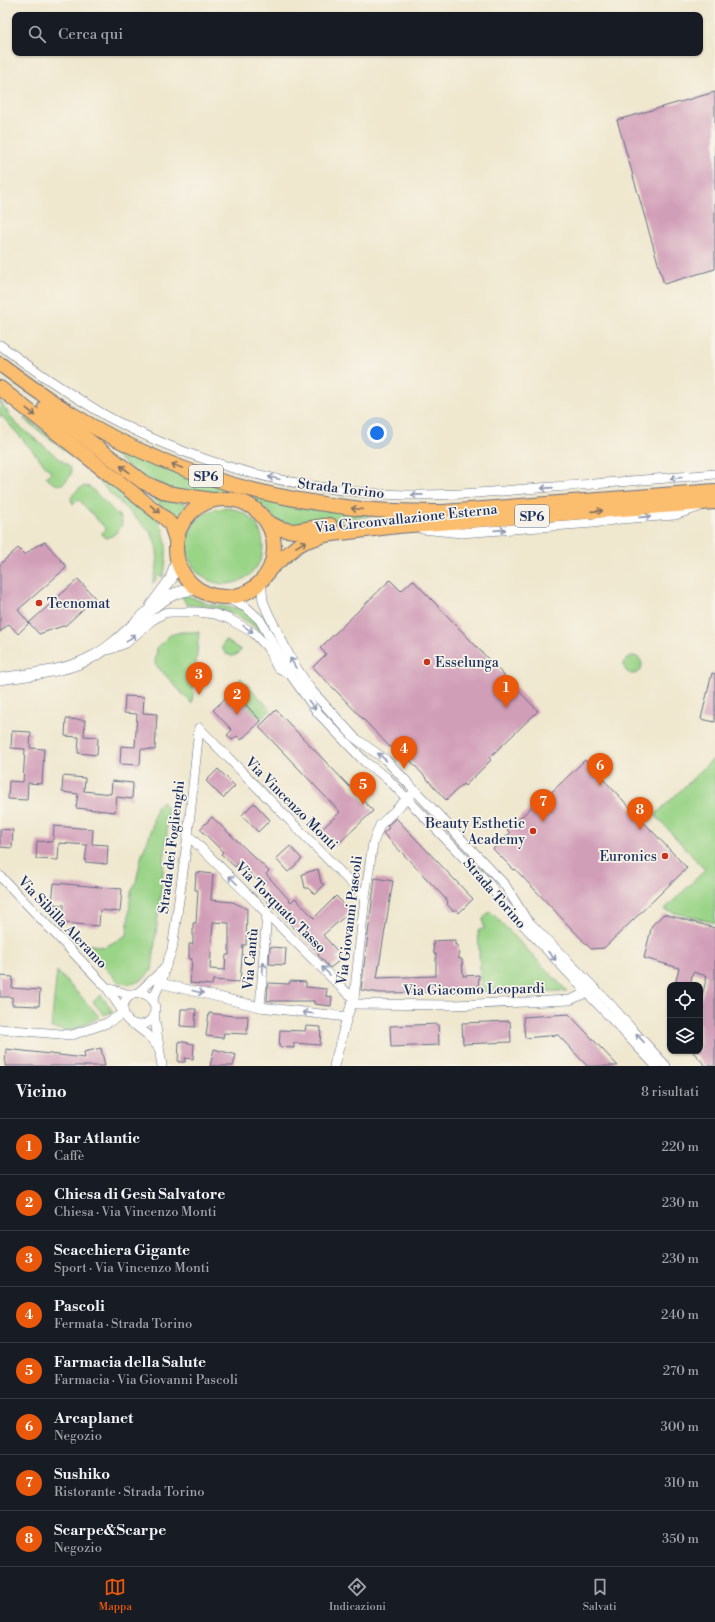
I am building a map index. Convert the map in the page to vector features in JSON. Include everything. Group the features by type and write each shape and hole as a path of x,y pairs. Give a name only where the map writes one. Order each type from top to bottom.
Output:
{"main road":[{"name":"SP6","path":"0,364 41,394 100,430 146,453 195,473 244,488 292,499 323,504 382,511 438,512"},
{"name":"SP6","path":"0,371 143,482 167,493 212,500"},
{"name":"SP6","path":"0,388 157,510 171,525 176,540 177,559 181,569 187,579 198,589 213,596 225,597 245,593 261,582 270,568 274,556 274,540 267,522 255,508 246,502 235,499 222,498 212,500 199,506 187,516 180,528 176,540"},
{"name":"Via Circonvallazione Esterna","path":"267,522 281,529 294,531 342,523 438,512 714,498"},
{"name":"Via Circonvallazione Esterna","path":"270,568 297,546 315,537 343,532 714,498"}],"street":[{"name":"Strada Torino","path":"0,345 25,364 104,415 151,438 201,458 249,472 298,483 369,493 413,495 483,493 715,474"},
{"path":"146,613 171,579 177,559"},
{"name":"Strada Torino","path":"261,582 263,601 268,614 292,661 305,681 325,706 355,738 386,760 506,885 526,919 656,1066"},
{"path":"96,655 146,613 174,594 198,589"},
{"name":"Strada Torino","path":"225,597 247,608 260,620 290,674 318,713 365,762 388,778 490,885 500,900 666,1066"},
{"path":"0,679 72,666 126,643 151,621 164,613 170,612 198,612 215,614 229,619 254,633 268,648 277,667 290,674"},
{"name":"Strada dei Foglienghi","path":"152,1001 172,950 188,835 198,728"},
{"name":"Via Vincenzo Monti","path":"198,728 365,897"},
{"name":"Via Giovanni Pascoli","path":"334,1066 353,1001 370,854 376,834 384,820 415,791"},
{"name":"Via Torquato Tasso","path":"188,835 344,990 353,1001"},
{"name":"Via Sibilla Aleramo","path":"0,876 107,988 124,1013"},
{"name":"Via Cantù","path":"260,1007 267,913"},
{"name":"Strada dei Foglienghi","path":"124,1013 126,1001 165,968"},
{"path":"160,983 260,1007 347,1018"},
{"name":"Via Sibilla Aleramo","path":"107,988 127,994 136,994"},
{"name":"Via Giacomo Leopardi","path":"353,1001 454,1005 570,1000 589,989"},
{"path":"136,994 144,994 152,1001 162,1066"},
{"path":"0,1029 72,1035 107,1023 124,1013 128,1020 148,1034 159,1048"},
{"path":"132,1023 140,1025 146,1023 154,1014"}],"green space":[{"path":"0,401 15,423 70,467 71,474 66,482 63,484 56,484 46,477 51,472 2,416 0,417"},
{"path":"25,417 157,519 163,531 166,546 166,563 163,577 158,575 156,580 152,583 158,558 156,546 151,533 78,461 24,419"},
{"path":"79,424 134,453 375,515 297,527 276,520 254,499 242,495 230,492 199,494 175,491 137,474"},
{"path":"129,479 174,501 190,504 176,520 167,510 128,480"},
{"path":"85,486 90,487 121,518 122,521 120,528 112,536 106,538 101,534 106,529 79,500 73,504 71,499 73,495 78,489"},
{"path":"225,508 239,511 252,519 260,532 263,546 260,560 252,573 239,581 225,584 211,581 198,573 190,560 187,546 190,532 198,519 211,511"},
{"path":"181,595 186,595 208,604 242,609 259,623 264,634 246,620 228,612 209,607 187,605"},
{"path":"181,632 199,632 192,704 155,664 157,648 170,635"},
{"path":"225,640 241,650 238,654 232,656 226,654 222,648"},
{"path":"633,656 639,659 642,665 639,671 633,674 627,671 624,665 627,659"},
{"path":"241,678 271,710 261,719 231,688"},
{"path":"712,760 715,761 715,923 664,910 705,870 655,815"},
{"path":"162,801 167,809 167,835 152,970 138,982 124,984 116,980 85,944 105,947 127,935 131,892 136,882 142,854 150,835 156,807"},
{"path":"490,911 567,991 481,992 478,930 484,929 483,919"},
{"path":"57,971 100,1017 71,1031 51,1028"},
{"path":"101,995 113,1012 104,1015 93,1002"}],"building":[{"path":"715,92 715,269 664,284 617,120"},
{"path":"45,542 67,567 18,610 29,623 18,634 9,624 0,632 0,564 18,548 25,555 34,547"},
{"path":"78,579 95,598 66,625 39,634 29,623"},
{"path":"390,580 401,591 413,580 538,711 489,758 491,760 465,786 463,784 446,800 398,747 390,747 313,667 326,654 320,648"},
{"path":"712,673 715,674 715,722 701,719"},
{"path":"233,691 261,721 241,740 237,736 232,740 227,735 232,730 213,710"},
{"path":"125,696 144,697 143,713 157,714 155,750 141,749 140,765 120,764 121,746 135,747 137,714 124,713"},
{"path":"276,710 373,811 337,845 322,829 340,812 259,727"},
{"path":"66,719 85,720 84,736 98,737 97,755 78,753 79,737 65,736"},
{"path":"12,731 31,732 30,748 44,749 42,784 28,783 27,800 8,799 9,781 23,782 25,749 11,748"},
{"path":"585,760 687,868 604,948 591,949 515,869 514,870 493,849 510,833 507,830 534,805 536,807"},
{"path":"218,769 235,786 223,798 206,781"},
{"path":"63,776 85,778 84,791 111,794 112,781 133,783 132,799 117,797 115,812 76,808 78,794 62,792"},
{"path":"254,803 270,820 258,832 242,815"},
{"path":"212,817 269,871 266,874 291,902 295,898 314,918 336,896 351,911 323,935 340,954 336,958 339,961 330,968 318,955 319,953 261,895 266,890 239,862 235,867 221,854 223,852 200,829"},
{"path":"396,818 473,899 459,913 456,909 453,911 447,904 448,902 444,897 383,833 389,828 387,826"},
{"path":"54,826 93,829 92,844 108,845 107,864 85,862 87,845 59,843 58,860 36,859 37,841 53,842"},
{"path":"0,829 13,830 12,848 0,847"},
{"path":"290,846 302,859 288,872 276,859"},
{"path":"318,869 321,883 324,885 315,895 308,888 305,888 302,874"},
{"path":"196,872 213,874 211,900 233,902 247,909 246,945 243,945 240,982 213,980 212,985 190,983 192,959 189,959 189,944 193,944 193,923 196,923 198,890 195,890","holes":["213,922 229,923 229,955 226,955 225,970 210,969"]},
{"path":"375,878 393,881 377,978 436,976 436,954 434,954 433,941 455,940 455,945 458,945 459,959 462,959 463,976 479,975 478,992 380,993 361,990"},
{"path":"54,883 122,889 120,912 100,910 99,926 63,923 64,905 52,904"},
{"path":"664,914 715,928 715,1066 706,1066 695,1054 703,1054 703,992 707,976 693,972 691,982 676,982 679,968 644,958 652,925"},
{"path":"270,947 286,948 285,965 269,964"},
{"path":"0,976 13,977 12,988 40,990 39,1006 12,1005 12,997 0,997"},
{"path":"290,981 306,982 306,987 327,989 326,996 332,997 331,1006 314,1004 314,1001 267,1001 268,983 289,984"},
{"path":"181,1009 196,1009 195,1027 180,1026"},
{"path":"209,1013 248,1016 247,1034 224,1033 223,1038 206,1036"},
{"path":"569,1014 618,1066 587,1066 558,1035 525,1038 523,1017"},
{"path":"510,1021 511,1042 463,1044 462,1023"},
{"path":"438,1024 439,1045 391,1047 390,1026"},
{"path":"306,1026 321,1027 320,1045 294,1043 294,1048 279,1047 280,1030 305,1031"},
{"path":"179,1041 194,1044 193,1059 185,1058 185,1062 178,1062"},
{"path":"101,1048 105,1066 5,1066 6,1049 85,1058 84,1052"},
{"path":"214,1049 236,1055 233,1066 210,1066"}],"place":[{"name":"Tecnomat","path":"39,603"},
{"name":"Esselunga","path":"427,662"},
{"name":"Scacchiera Gigante","path":"199,695"},
{"name":"Bar Atlantic","path":"506,708"},
{"name":"Chiesa di Gesù Salvatore","path":"237,715"},
{"name":"Pascoli","path":"404,769"},
{"name":"Arcaplanet","path":"600,786"},
{"name":"Farmacia della Salute","path":"363,805"},
{"name":"Sushiko","path":"543,822"},
{"name":"Scarpe&Scarpe","path":"640,830"},
{"name":"Beauty Esthetic Academy","path":"533,831"},
{"name":"Euronics","path":"665,856"}]}
